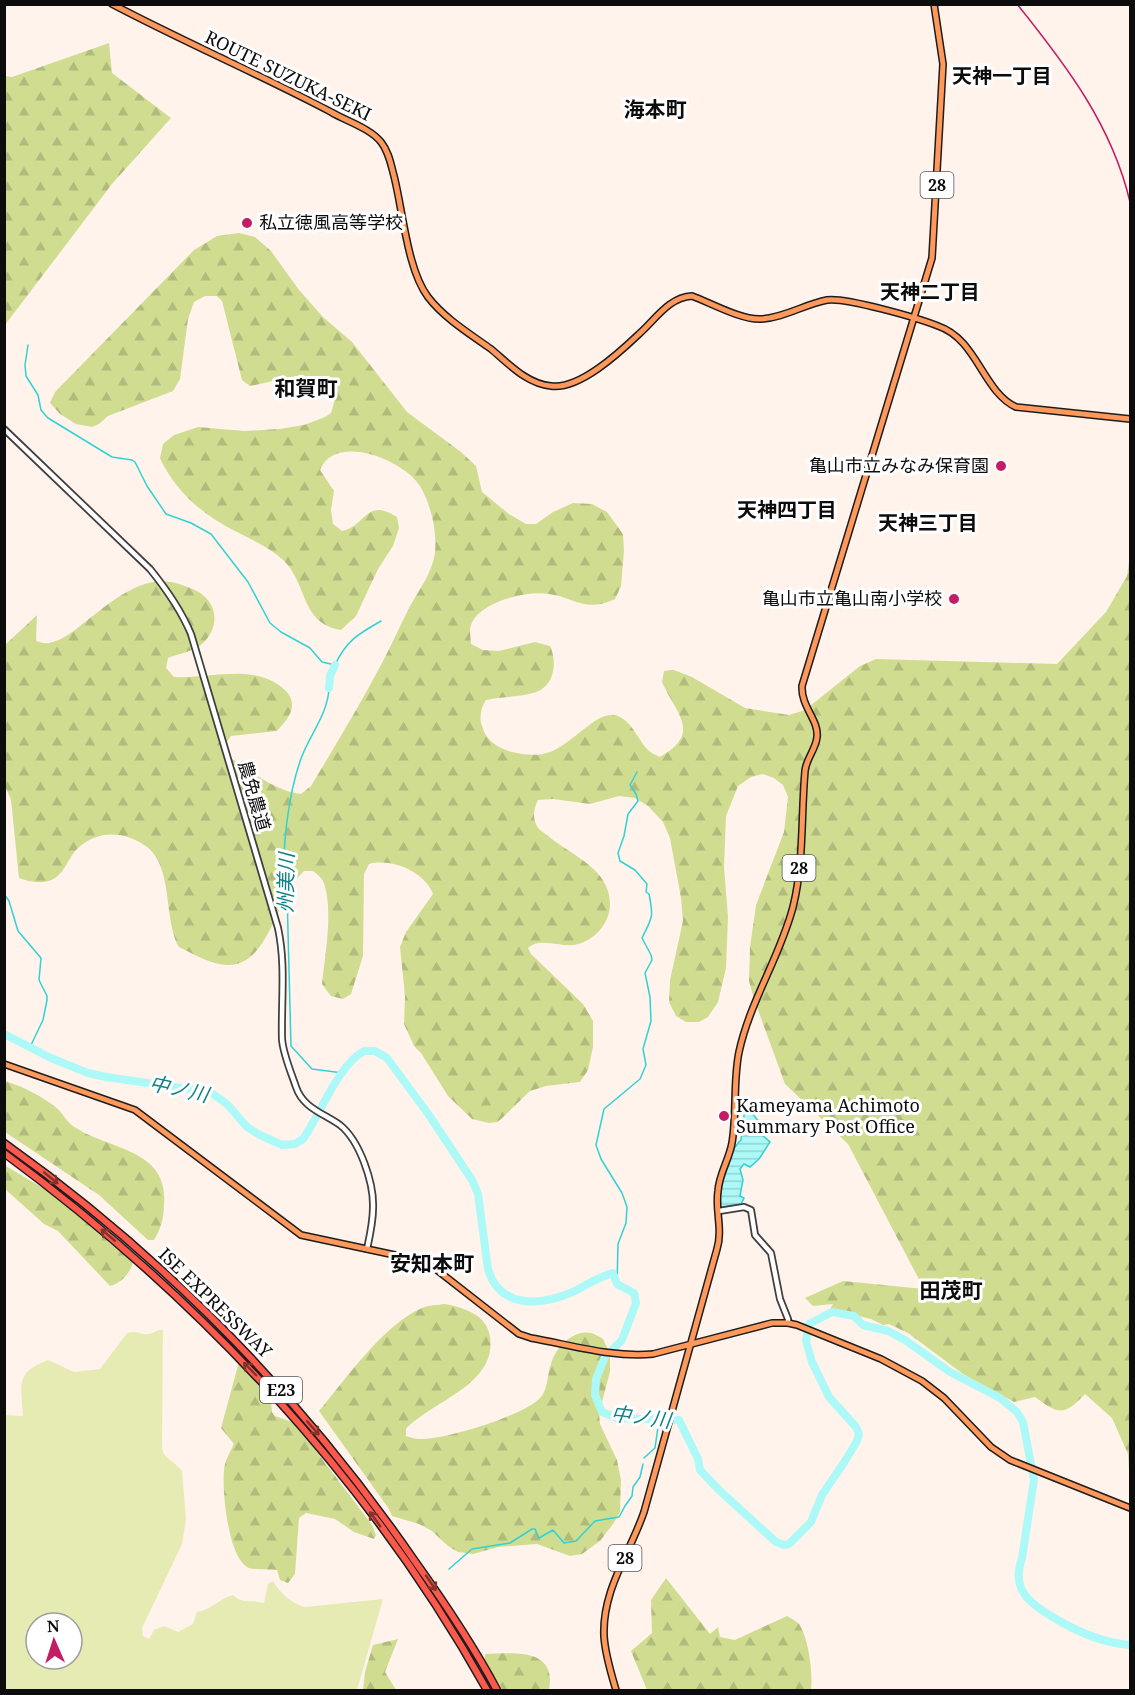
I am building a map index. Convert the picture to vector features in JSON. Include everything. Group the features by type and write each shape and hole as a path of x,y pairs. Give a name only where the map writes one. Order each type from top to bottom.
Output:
{"highway":[{"name":"ISE EXPRESSWAY","path":"4,1143 64,1188 144,1254 233,1339 281,1390 382,1514 447,1607 497,1690"},
{"name":"ISE EXPRESSWAY","path":"4,1154 64,1198 138,1260 208,1326 275,1396 342,1477 391,1542 437,1609 487,1690"}],"main road":[{"name":"ROUTE SUZUKA-SEKI","path":"112,4 175,38 297,94 367,131 380,141 391,163 417,276 428,297 443,312 533,382 554,387 570,384 587,376 637,336 671,302 682,296 692,296 751,319 763,319 828,300 844,300 938,325 957,336 1012,405 1042,411 1131,419"},
{"name":"28","path":"616,1690 604,1635 609,1598 614,1579 636,1536 645,1512 720,1240 718,1187 730,1155 739,1053 754,1003 786,929 793,906 803,836 806,767 818,736 816,725 804,706 801,686 932,258 943,64 934,4"},
{"path":"4,1064 135,1110 301,1235 423,1261 437,1269 519,1334 621,1354 653,1354 772,1323 788,1323 803,1327 881,1359 922,1381 944,1398 991,1447 1010,1460 1131,1508"}],"street":[{"name":"農免農道","path":"4,429 150,569 169,593 187,624 198,652 278,928 284,973 283,1044 300,1097 314,1110 340,1125 352,1137 362,1156 373,1201 373,1220 367,1249"},
{"path":"719,1211 744,1207 751,1210 755,1235 771,1253 780,1299 788,1323"}],"green space":[{"path":"109,43 112,73 171,118 112,184 5,325 5,76 12,77"},
{"path":"239,233 255,237 271,251 299,290 323,317 352,342 407,412 476,466 482,492 509,514 526,524 536,524 553,512 573,503 592,504 607,512 623,534 621,586 615,599 588,605 549,594 517,596 483,610 471,625 471,644 483,650 499,651 535,642 550,646 554,667 546,686 533,693 486,700 484,703 481,723 486,736 497,746 507,750 531,755 543,754 562,746 598,719 614,715 625,720 648,750 660,757 673,748 680,740 683,731 679,714 662,682 664,671 674,670 692,677 745,708 789,715 805,710 860,666 876,659 1057,664 1106,612 1127,576 1130,555 1130,1486 1128,1454 1112,1418 1085,1394 1072,1406 1061,1410 1050,1407 1035,1397 1014,1402 963,1374 908,1333 889,1324 883,1325 871,1319 830,1309 833,1304 813,1306 805,1298 843,1281 924,1289 848,1144 785,1084 754,999 749,981 750,947 756,905 784,832 788,797 783,785 774,778 763,774 751,777 738,786 726,816 724,867 728,917 726,968 718,1002 708,1017 699,1022 686,1022 676,1016 669,1002 670,980 683,921 670,838 663,822 648,806 635,798 619,796 590,804 553,799 538,800 534,816 538,827 596,872 608,892 610,904 607,918 594,936 574,945 538,943 528,948 531,954 583,1004 593,1021 593,1047 588,1070 580,1082 546,1086 530,1091 498,1122 489,1123 472,1119 448,1096 421,1053 414,1046 404,1024 405,996 400,947 406,932 433,894 423,879 407,868 388,863 369,864 364,874 363,956 351,994 343,999 331,996 322,984 328,931 328,904 323,881 313,871 304,871 293,883 268,934 251,956 240,963 228,965 209,961 179,947 174,935 160,865 153,853 136,840 119,835 93,838 77,849 62,872 51,880 37,882 19,878 11,800 5,786 5,645 37,615 36,641 47,643 68,635 117,598 141,585 166,581 186,586 201,594 211,604 214,616 213,628 207,639 199,646 168,658 166,668 174,677 248,674 274,682 286,691 292,707 288,717 277,731 231,736 226,743 229,757 273,785 301,794 311,786 356,710 434,560 435,535 432,518 424,493 412,476 385,459 370,454 340,453 328,459 320,470 334,491 331,510 333,524 342,531 350,528 367,514 379,510 397,517 399,528 393,546 378,569 356,616 341,630 328,626 312,612 293,572 275,553 223,525 201,510 182,491 160,458 163,444 174,435 198,427 244,431 304,425 331,413 335,399 316,378 296,376 250,386 242,380 222,301 217,296 205,296 194,302 188,319 180,379 173,391 108,416 92,427 76,424 60,414 50,403 55,392 194,250 217,236"},
{"path":"5,1081 39,1096 58,1109 73,1126 133,1153 157,1172 163,1186 164,1209 163,1218 154,1240 148,1240 99,1195 5,1132"},
{"path":"4,1165 48,1191 126,1254 133,1261 125,1277 110,1286 58,1231 44,1224 5,1189"},
{"path":"445,1304 474,1313 484,1323 490,1337 489,1354 483,1368 473,1380 417,1419 406,1429 406,1436 419,1439 446,1436 482,1426 517,1412 531,1405 543,1395 553,1358 566,1341 584,1333 593,1333 603,1339 610,1354 610,1372 599,1413 600,1424 617,1460 621,1480 620,1512 600,1541 582,1554 570,1556 537,1544 498,1547 473,1554 458,1552 432,1531 419,1524 392,1516 319,1411 366,1354 393,1327 422,1308"},
{"path":"163,1330 162,1449 165,1455 182,1471 186,1519 182,1544 142,1628 143,1636 149,1639 154,1630 164,1626 178,1632 193,1624 197,1612 233,1595 244,1601 264,1603 268,1584 273,1581 286,1597 305,1607 383,1599 357,1690 5,1690 5,1415 23,1416 22,1381 25,1375 37,1365 48,1360 74,1372 100,1369 127,1333 149,1334"},
{"path":"239,1362 271,1401 272,1412 275,1416 292,1422 304,1435 372,1525 376,1535 374,1539 354,1532 335,1519 306,1513 299,1518 295,1574 288,1583 280,1580 277,1570 249,1568 242,1562 231,1539 224,1493 224,1471 234,1444 221,1428"},
{"path":"666,1578 710,1634 718,1627 720,1637 735,1640 787,1616 799,1624 808,1647 811,1690 647,1690 631,1651 652,1633 651,1600"},
{"path":"398,1639 385,1672 396,1690 363,1690 365,1672 373,1645"},
{"path":"485,1654 521,1654 540,1660 547,1667 550,1676 549,1690 503,1690 485,1662"}],"water":[{"path":"745,1107 762,1125 760,1133 770,1142 759,1159 750,1167 744,1164 740,1169 743,1180 740,1196 744,1198 741,1204 722,1207 720,1199 723,1181 729,1161 741,1140"}],"waterway":[{"path":"28,345 26,376 38,395 41,410 48,418 112,457 135,462 147,486 166,514 191,523 211,534 248,582 270,623 281,632 310,648 322,662 335,665 354,639 381,621"},
{"name":"州美川","path":"329,688 330,676 335,665"},
{"name":"州美川","path":"329,688 326,706 297,770 289,805 284,862 287,893 291,1046 312,1069 343,1073"},
{"path":"617,1284 618,1244 626,1223 627,1207 596,1145 604,1109 640,1079 646,1065 643,1049 651,1021 650,997 645,973 652,960 642,938 651,918 649,894 646,892 647,884 635,870 620,861 618,853 628,814 638,801 630,785 637,772"},
{"path":"4,894 9,901 18,931 41,958 39,980 47,1000 43,1020 30,1047"},
{"name":"中ノ川","path":"4,1034 51,1058 88,1073 210,1092 227,1104 247,1127 282,1145 295,1144 303,1139 330,1091 354,1058 364,1051 375,1051 387,1058 429,1115 472,1180 478,1194 488,1269 493,1282 501,1291 522,1300 546,1300 570,1293 613,1273 617,1284 634,1293 636,1303 622,1340 605,1357 596,1379 595,1395 602,1412 617,1418 679,1420 698,1459 700,1470 776,1542 789,1544 811,1522 822,1495 845,1461 859,1434 856,1427 829,1397 812,1362 806,1341 809,1324 832,1312 854,1316 863,1325 888,1331 905,1340 950,1372 1000,1398 1017,1412 1023,1422 1034,1480 1019,1570 1021,1588 1039,1608 1065,1624 1101,1640 1130,1645"},
{"path":"644,1458 655,1448 659,1420"},
{"path":"449,1569 472,1549 510,1543 532,1529 535,1529 539,1538 553,1530 564,1543 576,1541 595,1521 619,1517 632,1496 633,1487 640,1477 643,1464"}],"railway":[{"path":"1017,4 1070,73 1085,97 1112,147 1130,202"}],"place":[{"name":"私立徳風高等学校","path":"247,223"},
{"name":"亀山市立みなみ保育園","path":"1001,466"},
{"name":"亀山市立亀山南小学校","path":"954,599"},
{"name":"Kameyama Achimoto Summary Post Office","path":"724,1116"}],"district":[{"name":"天神一丁目","path":"1002,76"},
{"name":"海本町","path":"655,110"},
{"name":"天神二丁目","path":"930,292"},
{"name":"和賀町","path":"306,389"},
{"name":"天神四丁目","path":"787,510"},
{"name":"天神三丁目","path":"928,523"},
{"name":"安知本町","path":"432,1264"},
{"name":"田茂町","path":"951,1291"}]}
